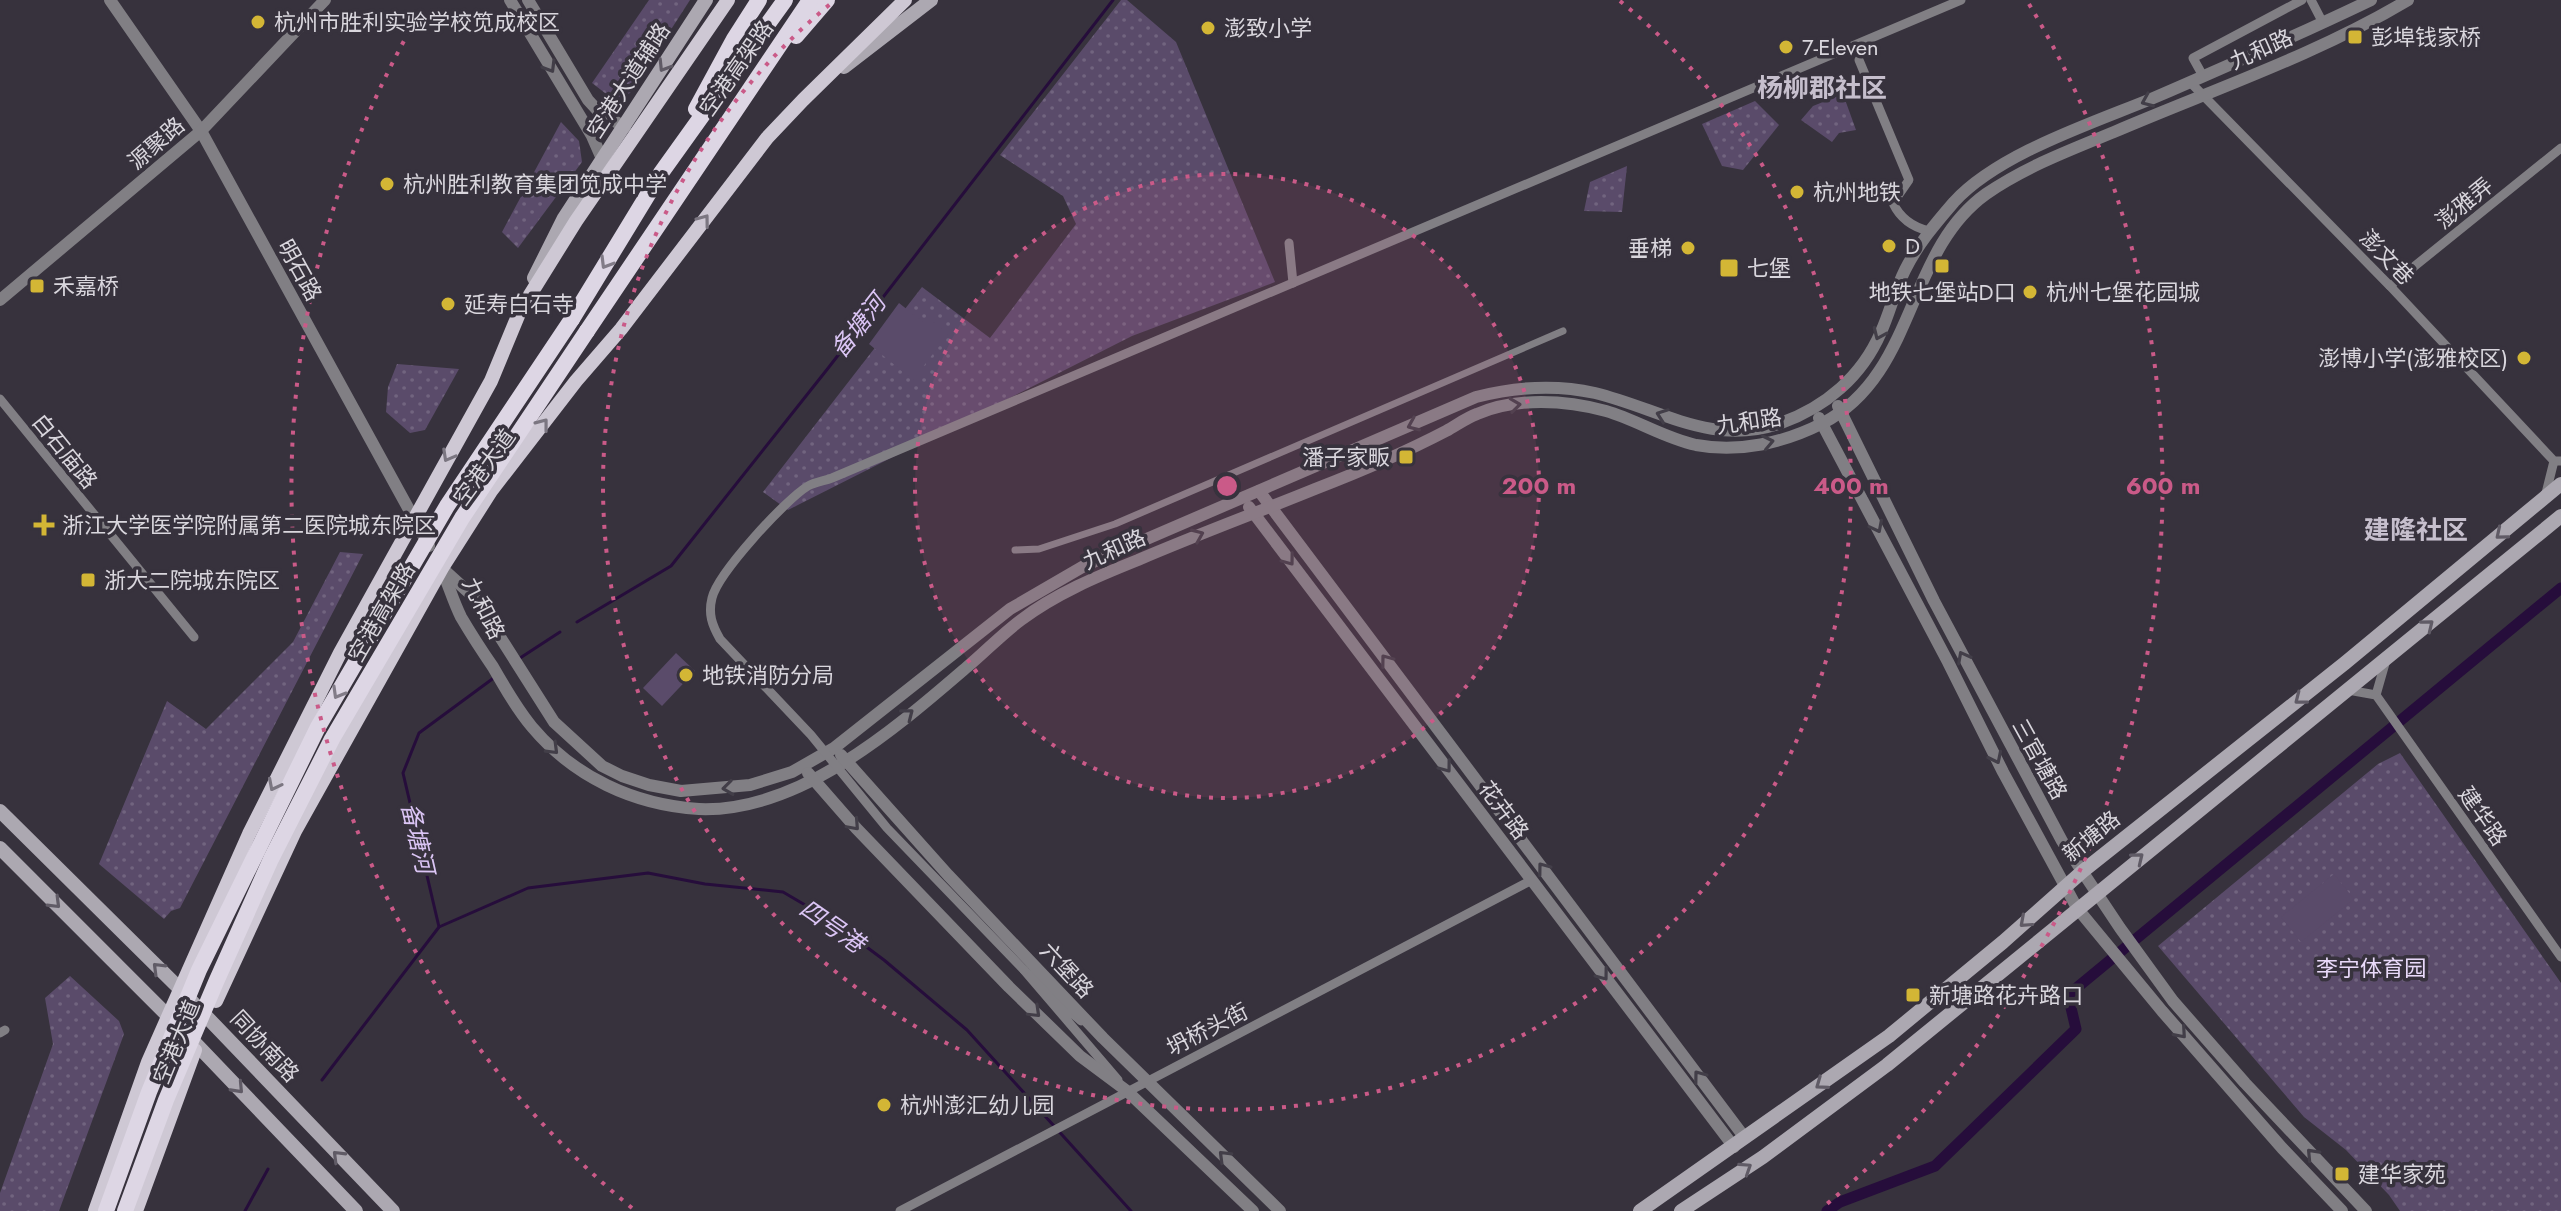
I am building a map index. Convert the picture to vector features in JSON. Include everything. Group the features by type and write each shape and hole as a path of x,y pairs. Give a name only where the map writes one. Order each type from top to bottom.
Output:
{"highway":[{"path":"661,173 734,39 759,0"},
{"name":"空港高架路","path":"106,1211 149,1092 199,970 318,727 447,506 572,319 661,173 785,0"},
{"name":"空港高架路","path":"125,1211 166,1100 222,968 271,859 332,739 462,518 810,0"},
{"path":"738,104 827,0"}],"main road":[{"name":"空港大道辅路","path":"520,311 564,218 706,0"},
{"name":"空港大道","path":"95,1211 148,1062 180,989 249,834 340,653 491,381 520,311 576,221 728,0"},
{"name":"空港大道","path":"136,1211 208,1018 295,831 442,568 491,491 576,381 621,329 767,138 905,0"},
{"path":"803,100 931,0"},
{"name":"新塘路","path":"1640,1211 1889,1036 2083,871 2345,663 2561,484"},
{"path":"1681,1211 1763,1157 1887,1065 2561,516"},
{"name":"同协南路","path":"0,811 180,989 393,1211"},
{"path":"0,848 197,1045 356,1211"}],"street":[{"name":"明石路","path":"110,0 201,131 442,568"},
{"name":"源聚路","path":"0,300 201,131 325,0"},
{"path":"510,0 592,136 603,161"},
{"path":"528,0 588,100 600,113 625,127"},
{"path":"1103,1038 1066,1010 1024,970 887,828 811,735 720,639 710,615 712,596 732,563 797,494 811,485 1961,0"},
{"path":"2203,76 2193,58 2302,0"},
{"path":"2311,0 2323,23"},
{"name":"九和路","path":"442,568 476,599 554,722 585,752 622,776 681,791 708,791 772,780 803,767 834,748 1010,609 1084,566 1476,397 1504,390 1561,388 1591,392 1714,431 1754,430 1778,424 1814,408 1833,397 1870,353 1903,274 1929,231 1958,198 1993,170 2371,0"},
{"name":"九和路","path":"442,568 460,614 489,662 530,724 562,758 597,780 643,800 701,809 724,808 771,798 846,761 963,671 1028,615 1099,576 1433,437 1468,417 1502,406 1568,404 1609,412 1677,439 1712,447 1735,448 1790,437 1822,423 1841,412 1885,363 1946,234 1962,214 1985,195 2033,166 2345,33 2408,0"},
{"path":"1859,60 1909,180 1893,203 1899,215 1918,228 1929,231"},
{"name":"澎文巷","path":"2190,82 2558,461 2544,498"},
{"name":"澎雅弄","path":"2390,286 2561,148"},
{"path":"1289,243 1293,283"},
{"path":"1015,550 1039,549 1115,524 1563,331"},
{"name":"三官塘路","path":"1833,397 1980,691 2062,841 2173,1001 2245,1083 2366,1211"},
{"name":"白石庙路","path":"0,399 194,637"},
{"name":"三官塘路","path":"1814,408 2077,908 2162,1011 2282,1148 2342,1211"},
{"name":"花卉路","path":"1259,491 1740,1142"},
{"name":"花卉路","path":"1242,498 1532,880 1740,1142"},
{"path":"2348,690 2376,695 2386,659"},
{"name":"建华路","path":"2376,695 2561,957"},
{"name":"六堡路","path":"834,748 948,875 1103,1038 1280,1211"},
{"path":"803,767 1009,987 1080,1056 1127,1091"},
{"name":"坍桥头街","path":"900,1211 1532,880"},
{"path":"1024,970 1127,1091 1253,1211"}],"green space":[{"path":"649,0 690,0 630,93 614,100 592,83"},
{"path":"1121,0 1127,0 1176,42 1275,282 1132,336 788,510 763,492 922,287 990,338 1076,224 1063,196 1000,155"},
{"path":"1843,94 1856,130 1839,133 1832,142 1801,120 1813,106"},
{"path":"1755,101 1779,125 1743,170 1722,166 1702,124"},
{"path":"561,122 579,141 582,162 518,248 502,232"},
{"path":"1627,166 1622,212 1584,211 1590,182"},
{"path":"899,303 923,322 928,317 948,334 913,380 869,344"},
{"path":"397,364 459,369 425,430 410,433 386,412 388,387"},
{"path":"340,552 363,554 180,908 171,911 164,919 99,864 167,701 206,729 293,642"},
{"path":"676,653 695,671 662,706 643,688"},
{"name":"李宁体育园","path":"2400,753 2561,983 2561,1211 2400,1211 2346,1150 2304,1117 2158,946 2378,764"},
{"path":"2334,874 2354,899 2301,942 2281,917"},
{"path":"70,976 119,1021 124,1034 59,1211 0,1211 0,1193 53,1044 45,998"}],"waterway":[{"name":"备塘河","path":"577,622 671,566 1113,0"},
{"path":"1827,1211 1840,1202 1935,1166 2076,1029 2068,995 2561,588"},
{"name":"备塘河","path":"517,660 560,632"},
{"name":"备塘河","path":"439,927 403,773 419,733 495,677"},
{"name":"四号港","path":"322,1080 439,927 528,888 648,873 705,884 783,892 829,919 884,960 967,1030 1131,1211"},
{"name":"备塘河","path":"245,1211 268,1169"}],"place":[{"name":"杭州市胜利实验学校笕成校区","path":"258,22"},
{"name":"澎致小学","path":"1208,28"},
{"name":"彭埠钱家桥","path":"2355,37"},
{"name":"7-Eleven","path":"1786,47"},
{"name":"杭州胜利教育集团笕成中学","path":"387,184"},
{"name":"杭州地铁","path":"1797,192"},
{"name":"D","path":"1889,246"},
{"name":"垂梯","path":"1688,248"},
{"name":"地铁七堡站D口","path":"1942,266"},
{"name":"七堡","path":"1729,268"},
{"name":"禾嘉桥","path":"37,286"},
{"name":"杭州七堡花园城","path":"2030,292"},
{"name":"延寿白石寺","path":"448,304"},
{"name":"澎博小学(澎雅校区)","path":"2524,358"},
{"name":"潘子家畈","path":"1406,457"},
{"name":"浙江大学医学院附属第二医院城东院区","path":"44,525"},
{"name":"浙大二院城东院区","path":"88,580"},
{"name":"地铁消防分局","path":"686,675"},
{"name":"新塘路花卉路口","path":"1913,995"},
{"name":"杭州澎汇幼儿园","path":"884,1105"},
{"name":"建华家苑","path":"2342,1174"}],"district":[{"name":"杨柳郡社区","path":"1822,88"},
{"name":"建隆社区","path":"2416,530"}]}
